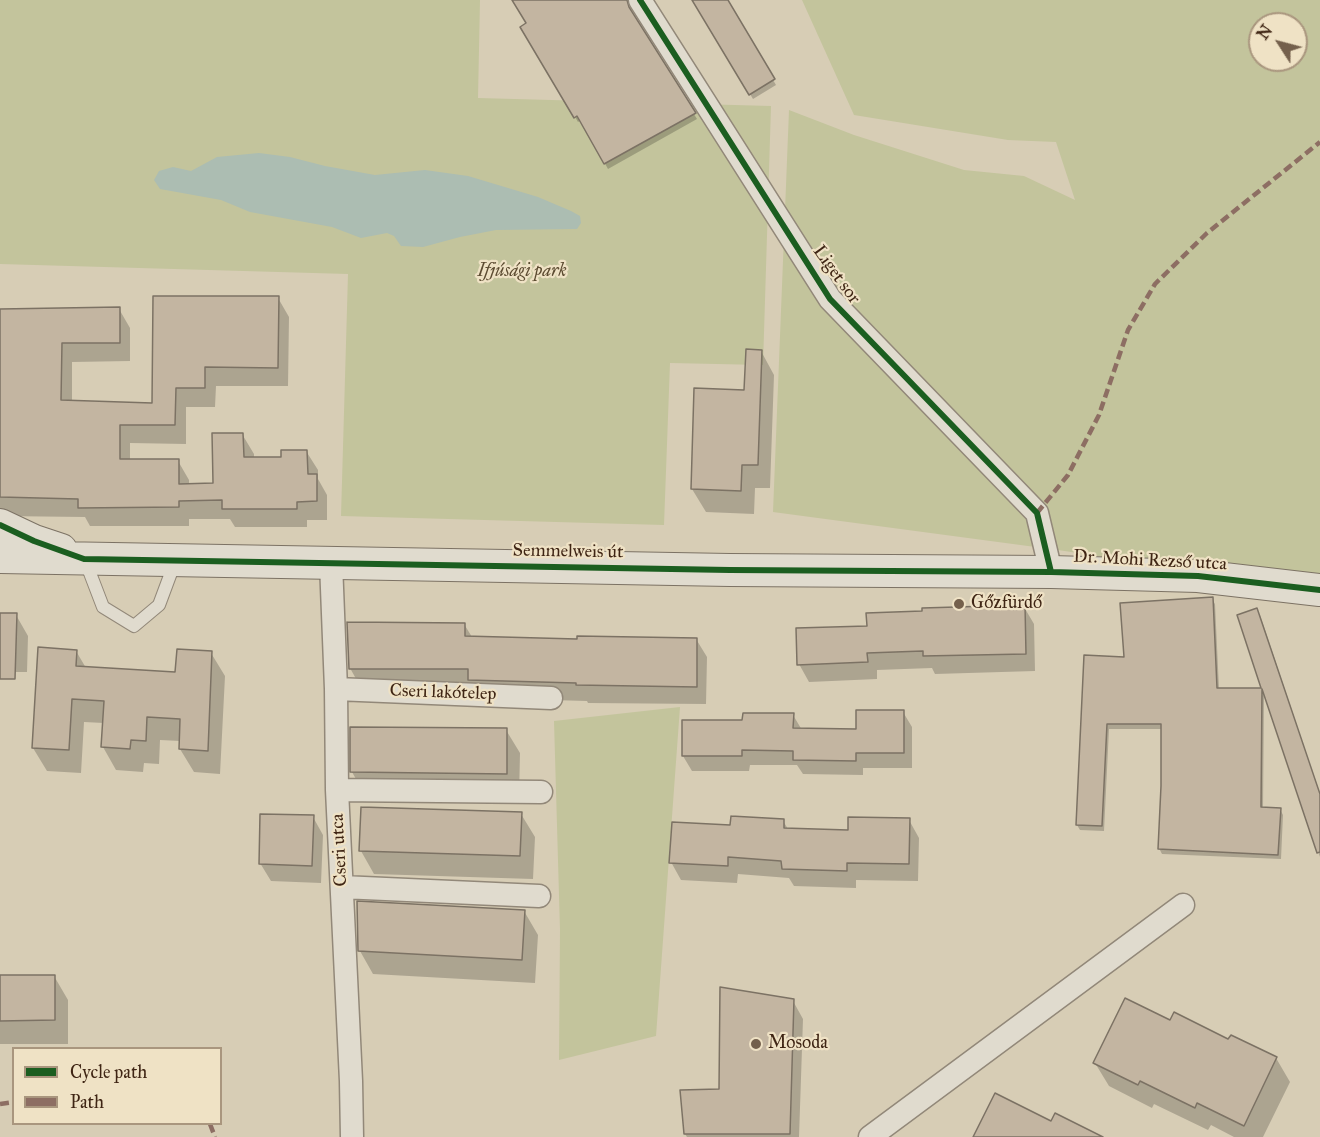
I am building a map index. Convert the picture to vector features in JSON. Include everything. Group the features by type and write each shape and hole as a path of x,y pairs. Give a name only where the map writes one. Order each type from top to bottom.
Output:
{"street":[{"name":"Liget sor","path":"640,0 830,298 1037,513 1051,572"},
{"path":"0,525 34,541 84,559"},
{"name":"Semmelweis út","path":"0,557 730,570 1051,572"},
{"name":"Cseri utca","path":"331,563 337,790 351,1069 352,1137"},
{"name":"Dr. Mohi Rezső utca","path":"1051,572 1198,576 1320,590"},
{"name":"Cseri lakótelep","path":"336,689 551,698"},
{"path":"337,790 541,792"},
{"path":"342,887 539,896"},
{"path":"870,1137 1183,904"}],"lane":[{"path":"84,559 103,607 134,626 159,605 176,560"}],"green space":[{"name":"Ifjúsági park","path":"0,0 480,0 478,98 771,106 763,365 670,363 664,525 341,516 348,274 0,264"},
{"path":"802,0 1320,0 1320,602 1281,584 1058,550 773,512 789,110 854,135 964,170 1024,176 1075,200 1056,142 1008,140 854,115"},
{"path":"680,707 656,1036 559,1060 560,930 554,721"}],"shaded area":[{"path":"259,153 290,157 375,175 425,170 468,176 538,197 580,216 581,223 577,229 496,230 423,247 401,246 394,236 387,233 361,238 332,227 250,212 221,200 160,189 154,180 159,171 173,167 191,171 217,157"}],"building":[{"path":"512,0 627,0 629,7 696,113 604,164 577,116 574,118 520,27 526,23"},
{"path":"692,0 728,0 775,79 749,95"},
{"path":"153,296 279,296 278,368 205,367 205,388 176,388 175,425 120,425 120,459 179,459 179,484 213,483 212,433 243,433 244,457 281,457 281,450 307,450 308,474 317,474 317,501 297,502 297,509 222,509 222,500 179,501 179,507 78,508 78,499 0,497 0,309 120,307 120,343 62,343 61,400 152,403"},
{"path":"746,349 762,350 758,465 742,465 741,491 691,489 694,388 744,390"},
{"path":"1213,597 1217,688 1261,688 1237,615 1257,608 1320,794 1320,852 1317,853 1262,689 1261,807 1281,808 1278,855 1158,849 1161,724 1107,724 1102,826 1076,825 1084,655 1124,657 1120,603"},
{"path":"1025,605 1026,654 923,656 923,651 867,653 868,662 797,665 796,628 867,626 866,613 922,611 922,608"},
{"path":"0,613 17,613 15,679 0,679"},
{"path":"347,622 465,623 465,636 577,639 577,636 697,638 697,687 468,680 468,669 349,669"},
{"path":"38,647 77,650 76,666 175,672 177,649 212,651 208,751 179,749 180,719 147,717 146,741 131,740 130,749 101,747 104,701 72,699 69,750 32,748"},
{"path":"856,710 904,710 904,753 856,753 856,761 793,760 793,751 742,750 742,756 682,756 682,720 742,720 743,713 794,713 793,728 856,729"},
{"path":"350,727 507,728 507,774 350,772"},
{"path":"361,807 522,812 520,856 359,851"},
{"path":"260,814 314,815 312,866 259,864"},
{"path":"731,816 784,819 784,828 848,830 848,817 910,818 909,864 847,863 847,871 782,869 781,861 728,857 728,866 669,863 672,822 730,825"},
{"path":"357,901 525,910 522,960 358,951"},
{"path":"0,975 55,975 55,1020 0,1021"},
{"name":"Mosoda","path":"720,987 794,999 790,1134 684,1134 680,1090 719,1089"},
{"path":"1125,998 1170,1020 1174,1012 1228,1039 1231,1035 1277,1057 1244,1126 1197,1103 1195,1108 1140,1081 1138,1085 1093,1063"},
{"path":"995,1093 1051,1121 1055,1113 1103,1137 973,1137"}],"marked path":[{"path":"1037,513 1068,475 1099,415 1128,330 1155,284 1207,233 1320,142"},
{"path":"0,1104 12,1102"},
{"path":"210,1125 215,1137"}],"cycle path":[{"path":"640,0 830,299 1037,513 1051,572"},
{"path":"0,525 34,541 84,559 730,570 1051,572 1198,576 1320,590"}],"place":[{"name":"Gőzfürdő","path":"959,604"},
{"name":"Mosoda","path":"756,1044"}]}
